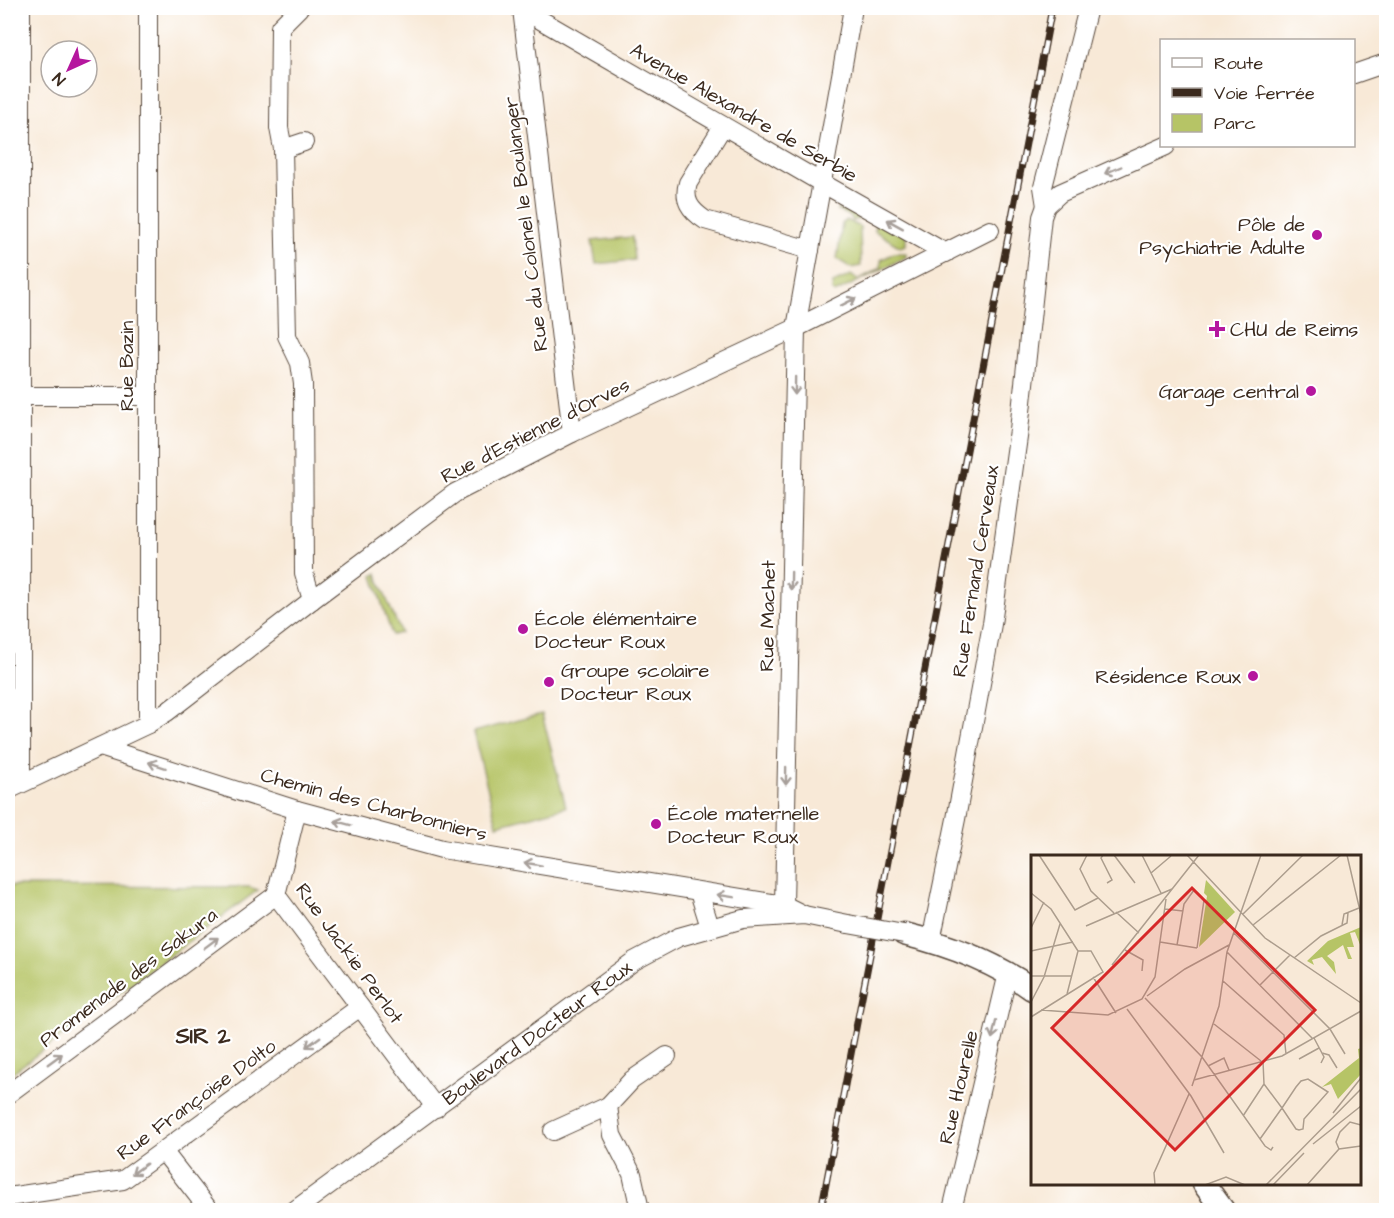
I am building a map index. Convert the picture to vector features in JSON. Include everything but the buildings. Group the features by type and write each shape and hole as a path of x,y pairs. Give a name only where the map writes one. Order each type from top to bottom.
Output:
{"street":[{"path":"14,786 14,396 21,8"},
{"name":"Rue Bazin","path":"148,8 148,724"},
{"path":"299,8 280,27 279,128 283,149 287,336 300,363 303,384 304,573 312,600"},
{"name":"Avenue Alexandre de Serbie","path":"521,8 946,253"},
{"name":"Rue du Colonel le Boulanger","path":"521,8 572,433"},
{"name":"Rue Machet","path":"784,905 796,328 853,8"},
{"name":"Rue Fernand Cerveaux","path":"931,941 992,624 1019,430 1042,217 1046,206 1043,187 1088,8"},
{"path":"1355,73 1386,63"},
{"path":"723,126 688,183 685,193 691,208 705,220 810,250"},
{"path":"283,149 304,142"},
{"path":"1046,206 1060,193 1164,147"},
{"name":"Rue d'Estienne d'Orves","path":"14,786 148,724 167,712 455,493 572,433 796,328 990,230"},
{"path":"14,396 148,396"},
{"name":"Chemin des Charbonniers","path":"100,747 297,810 442,849 784,905"},
{"name":"Rue Jackie Perlot","path":"297,810 276,895 436,1108"},
{"path":"699,892 710,927"},
{"name":"Promenade des Sakura","path":"8,1094 276,895"},
{"name":"Boulevard Docteur Roux","path":"784,905 804,915 931,941 979,959 1008,973 1031,988"},
{"name":"Boulevard Docteur Roux","path":"295,1210 634,961 680,937 710,927 743,919 804,915"},
{"name":"Rue Hourelle","path":"952,1210 1008,973"},
{"name":"Rue Françoise Dolto","path":"8,1197 123,1180 360,1007"},
{"path":"553,1131 608,1106 632,1080 667,1056"},
{"path":"608,1106 612,1135 632,1174 640,1210"},
{"path":"163,1151 209,1210"},
{"path":"1205,1185 1224,1210"}],"green space":[{"path":"849,203 906,235 906,245 900,247 875,231 875,223 864,216 853,221 851,217 837,210"},
{"path":"847,220 860,227 861,266 851,268 837,259 842,224"},
{"path":"632,237 634,260 596,264 592,241"},
{"path":"894,253 906,253 906,257 835,293 832,291 833,283 851,275 858,280 881,268 881,260"},
{"path":"377,573 401,633 392,635 373,576"},
{"path":"542,714 566,807 497,825 473,732"},
{"path":"8,886 249,887 258,890 8,1076"}],"railway":[{"path":"821,1210 1052,8"}],"place":[{"name":"Pôle de Psychiatrie Adulte","path":"1317,235"},
{"name":"CHU de Reims","path":"1217,329"},
{"name":"Garage central","path":"1311,391"},
{"name":"École élémentaire Docteur Roux","path":"523,629"},
{"name":"Résidence Roux","path":"1253,676"},
{"name":"Groupe scolaire Docteur Roux","path":"549,682"},
{"name":"École maternelle Docteur Roux","path":"656,824"}],"district":[{"name":"SIR 2","path":"203,1035"}]}
